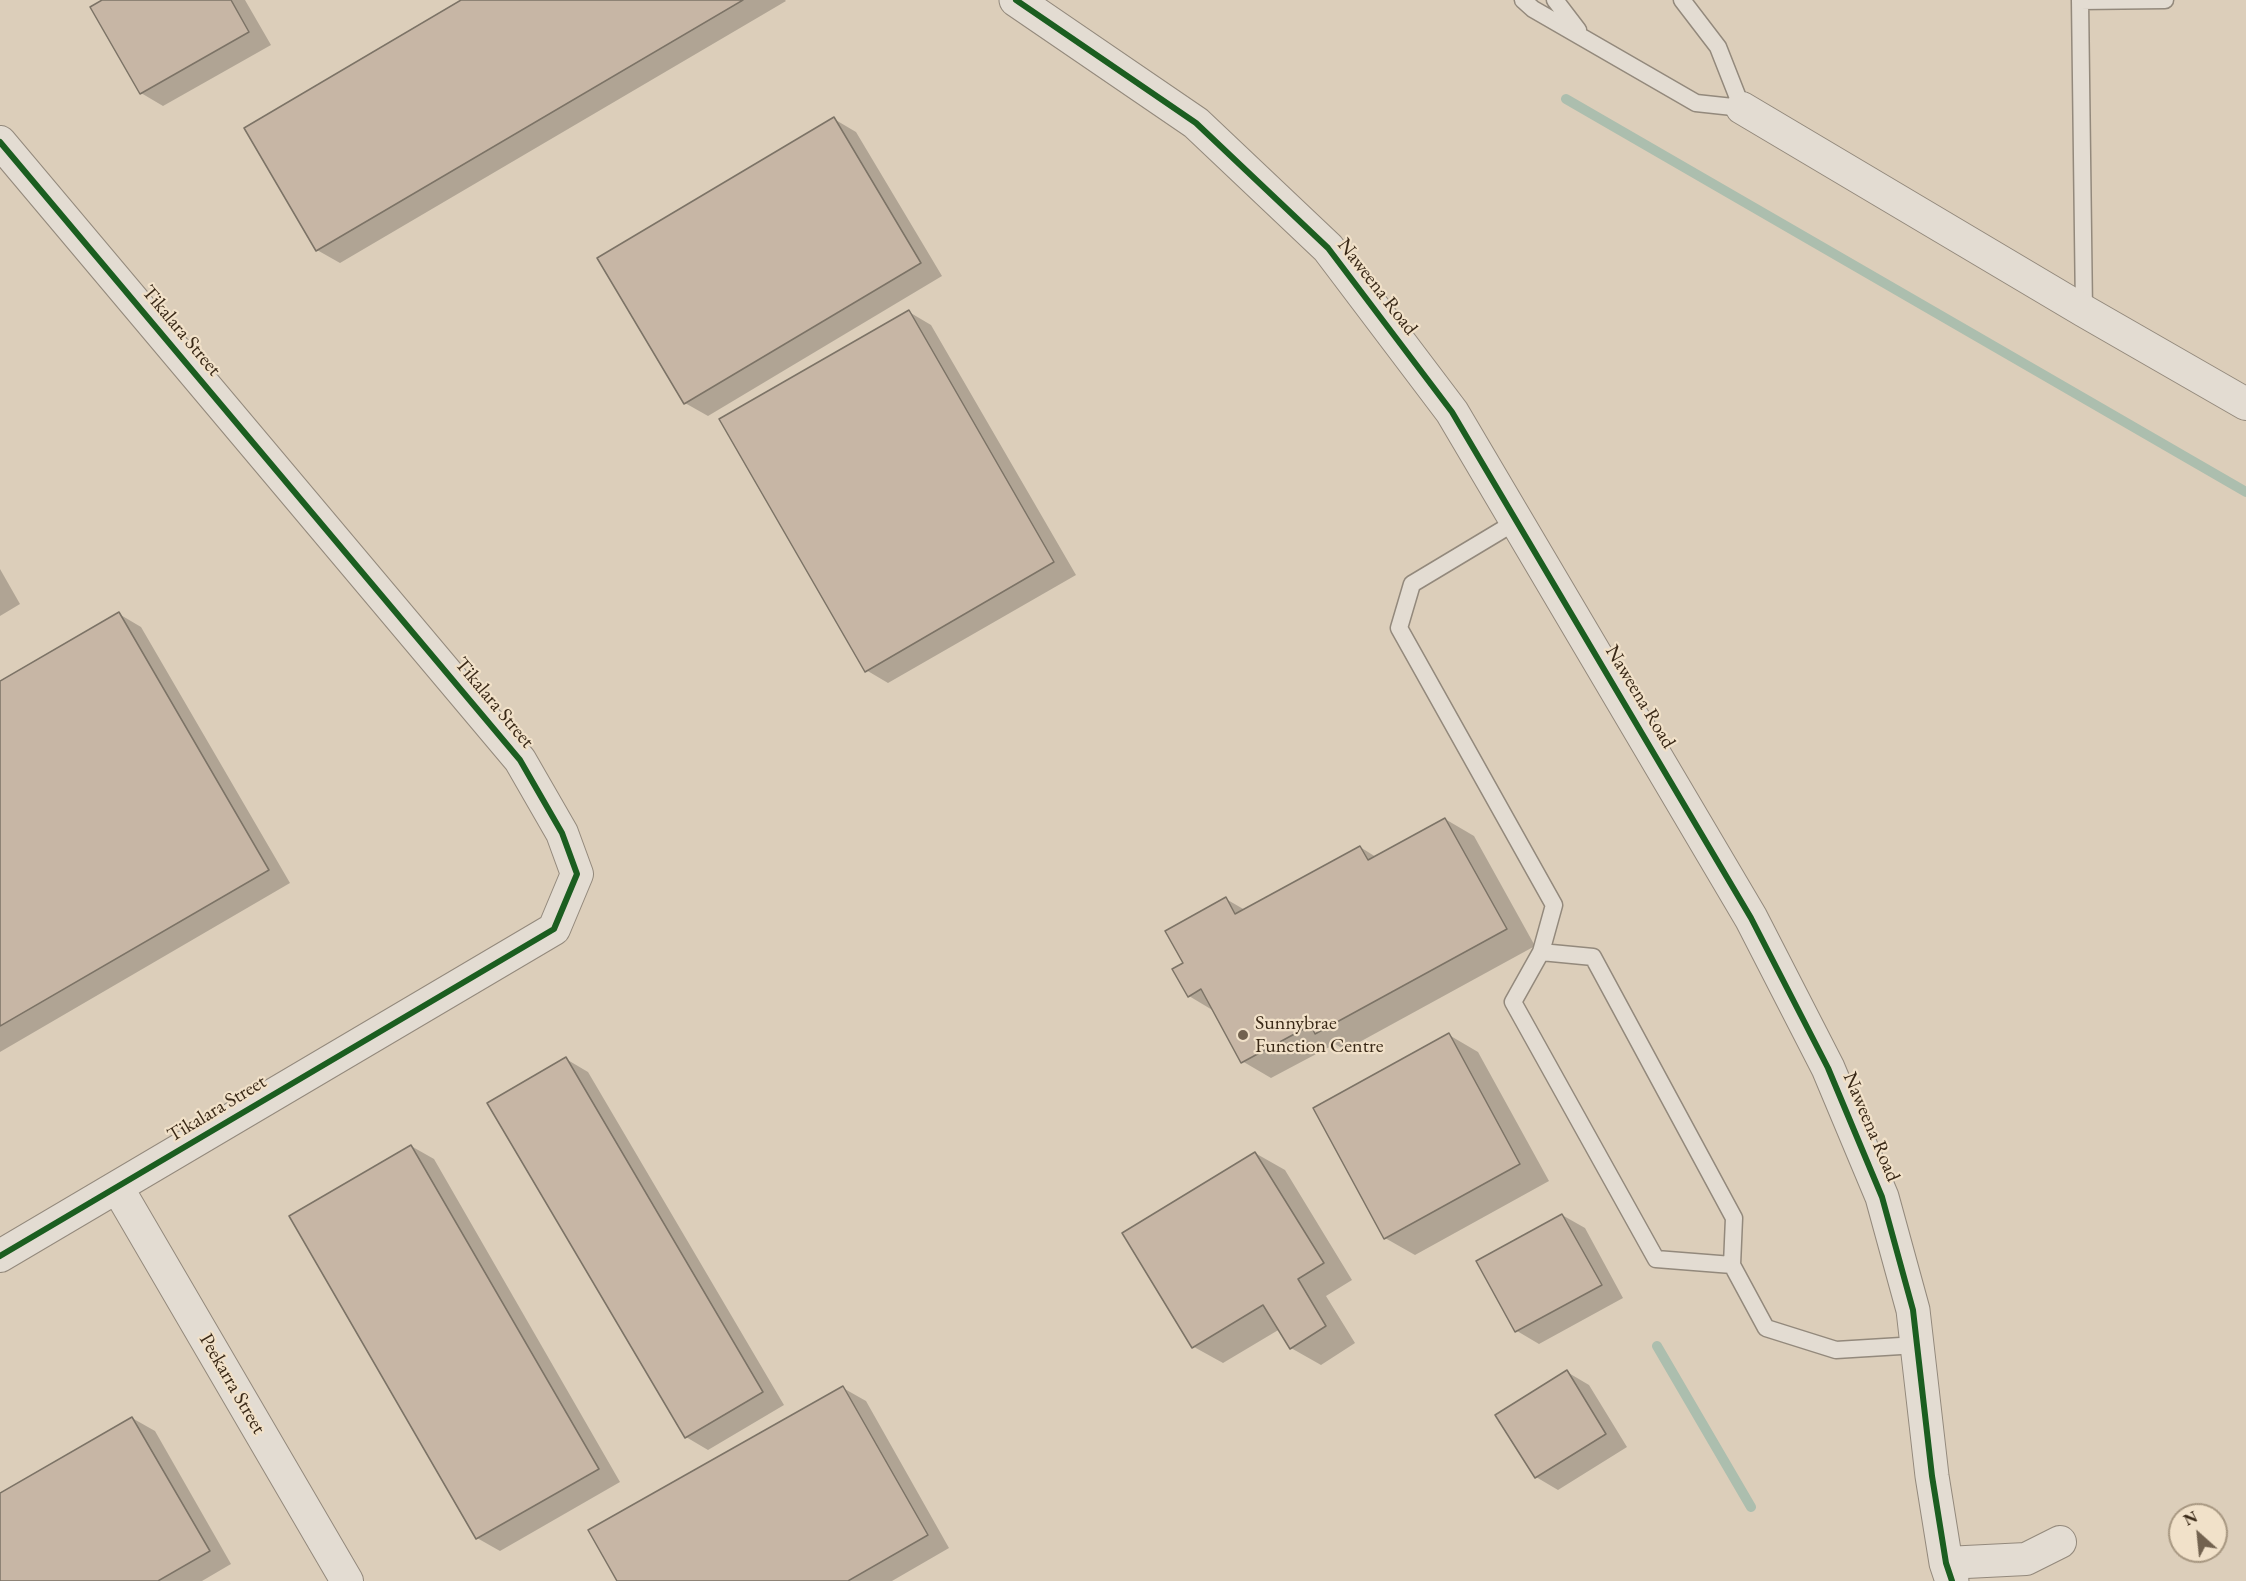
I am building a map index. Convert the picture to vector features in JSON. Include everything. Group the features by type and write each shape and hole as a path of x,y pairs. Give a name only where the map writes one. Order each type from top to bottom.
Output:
{"street":[{"name":"Naweena Road","path":"1016,0 1196,123 1328,248 1452,412 1517,521 1751,918 1828,1068 1882,1197 1913,1310 1932,1476 1949,1572"},
{"path":"1742,108 2084,311 2246,404"},
{"name":"Tikalara Street","path":"0,142 520,760 561,833 578,874 554,929 0,1256"},
{"name":"Peekarra Street","path":"117,1187 347,1581"},
{"path":"1949,1572 2026,1558 2060,1542"}],"lane":[{"path":"1518,0 1696,103 1742,108 1718,47 1682,0"},
{"path":"1556,0 1576,28 1595,45"},
{"path":"2084,311 2080,1 2165,0"},
{"path":"1517,521 1412,584 1399,628 1554,905 1541,952 1513,1002 1656,1259 1732,1265"},
{"path":"1541,952 1593,957 1734,1218 1732,1265 1766,1328 1836,1350 1917,1345"}],"building":[{"path":"102,0 231,0 249,32 140,94 90,7"},
{"path":"461,0 743,0 316,251 244,128"},
{"path":"834,117 921,263 684,404 597,258"},
{"path":"909,310 1054,562 865,672 719,419"},
{"path":"119,612 269,870 0,1026 0,681"},
{"path":"1445,818 1507,929 1315,1034 1311,1025 1241,1063 1201,989 1188,997 1172,969 1183,963 1165,931 1226,897 1235,914 1360,846 1368,860"},
{"path":"1449,1033 1520,1164 1384,1239 1313,1108"},
{"path":"566,1057 763,1392 685,1438 487,1103"},
{"path":"411,1145 599,1469 476,1539 289,1216"},
{"path":"1255,1152 1324,1263 1298,1279 1326,1326 1290,1349 1263,1305 1192,1348 1122,1233"},
{"path":"1562,1214 1602,1285 1515,1332 1476,1261"},
{"path":"1567,1370 1606,1434 1535,1478 1495,1415"},
{"path":"843,1386 928,1535 848,1581 617,1581 588,1530"},
{"path":"132,1417 210,1551 158,1581 0,1581 0,1493"}],"waterway":[{"path":"1566,99 2246,492"},
{"path":"1657,1346 1751,1507"}],"cycle path":[{"path":"1016,0 1196,123 1328,248 1452,412 1751,918 1828,1068 1882,1197 1913,1310 1932,1476 1946,1563 1952,1581"},
{"path":"0,142 520,760 562,833 577,874 554,929 0,1256"}],"place":[{"name":"Sunnybrae Function Centre","path":"1243,1035"}]}
